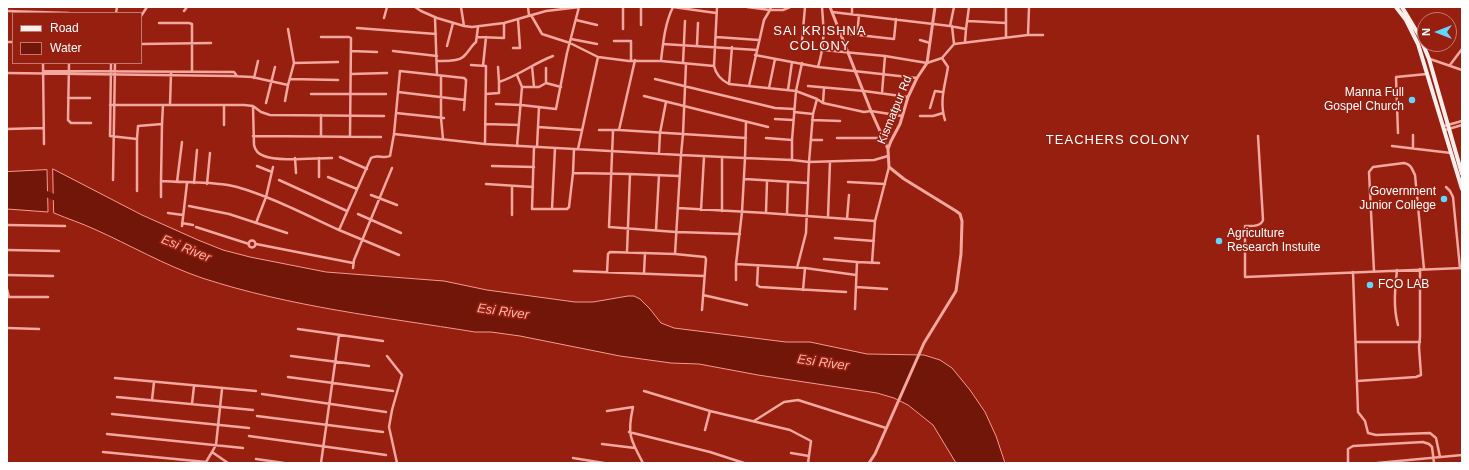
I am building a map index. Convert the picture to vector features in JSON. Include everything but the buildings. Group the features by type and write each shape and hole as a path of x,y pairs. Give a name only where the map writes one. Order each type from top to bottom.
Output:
{"main road":[{"path":"1396,7 1406,20 1418,44 1446,128 1460,160 1462,174"},
{"path":"1402,7 1420,37 1429,59 1462,189"}],"street":[{"path":"184,11 187,7"},
{"path":"384,18 388,7"},
{"path":"415,7 421,12 435,18 464,26 478,27 504,23 546,11 579,7 556,109 496,104"},
{"path":"461,7 464,26"},
{"path":"528,7 530,15 542,34 570,43 598,57 631,61 661,61 714,66"},
{"path":"546,11 547,7"},
{"path":"623,7 623,29"},
{"path":"641,7 641,25"},
{"path":"661,61 662,44 673,7 716,13"},
{"path":"717,7 714,66 715,72 723,81 729,84 796,91 817,99 823,103 857,111 871,111 902,116"},
{"path":"747,7 783,10 790,7"},
{"path":"802,41 805,7"},
{"path":"818,67 824,40 822,7"},
{"path":"830,7 888,150"},
{"path":"852,7 852,14"},
{"name":"Kismatpur Rd","path":"889,167 888,150 908,97 917,78 927,63 935,7"},
{"path":"954,7 951,26 954,44"},
{"path":"965,42 969,7"},
{"path":"1006,7 1006,37"},
{"path":"1028,35 1029,7"},
{"path":"749,86 764,20 770,9"},
{"path":"7,11 26,12"},
{"path":"832,12 933,23 966,29"},
{"path":"857,34 859,15"},
{"path":"435,18 443,139"},
{"path":"514,48 520,48 518,19"},
{"path":"840,33 894,39 896,19"},
{"path":"576,20 597,25"},
{"path":"675,254 686,87 684,44 685,21"},
{"path":"968,21 1006,23"},
{"path":"159,23 192,24 192,73"},
{"path":"447,46 453,23"},
{"path":"477,37 504,38 504,23"},
{"path":"696,45 698,23"},
{"path":"437,61 462,58 475,43 478,27"},
{"path":"357,28 436,34"},
{"path":"286,101 288,85 294,63 288,29"},
{"path":"823,50 885,56 927,63 942,58 954,44 1006,37 1043,35"},
{"path":"322,37 350,37 350,136"},
{"path":"483,66 486,37"},
{"path":"716,37 759,40"},
{"path":"571,38 597,44"},
{"path":"614,40 632,41 631,61"},
{"path":"920,40 930,42"},
{"path":"142,44 211,43"},
{"path":"662,44 684,44 757,50"},
{"path":"729,84 732,48"},
{"path":"1450,65 1462,49"},
{"path":"393,50 437,56"},
{"path":"351,51 377,52"},
{"path":"755,55 818,67 917,78"},
{"path":"499,82 517,75 540,61 553,56"},
{"path":"882,93 885,56"},
{"path":"539,107 532,209 569,207 576,149 582,130 598,57"},
{"path":"942,58 948,67 942,92 945,120"},
{"path":"769,88 775,59"},
{"path":"1429,59 1462,70"},
{"path":"619,130 635,60"},
{"path":"254,78 258,61"},
{"path":"294,63 338,62"},
{"path":"788,90 792,62"},
{"path":"792,160 794,110 796,91 802,63"},
{"path":"43,64 44,144"},
{"path":"69,64 69,122 91,123"},
{"path":"111,64 110,136 137,139"},
{"path":"113,180 115,64"},
{"path":"471,65 486,66 485,144"},
{"path":"532,66 534,87"},
{"path":"266,103 275,67"},
{"path":"486,94 499,93 498,67"},
{"path":"546,68 546,83"},
{"path":"339,230 366,169 373,157 390,156 394,134 400,73 402,71 464,78 466,80 464,110"},
{"path":"7,73 192,73 254,78 288,85"},
{"path":"170,105 171,73"},
{"path":"351,74 387,73"},
{"path":"1398,133 1396,77 1427,74"},
{"path":"517,75 522,88 517,146"},
{"path":"654,79 775,108 813,114"},
{"path":"290,80 338,80"},
{"path":"522,88 539,87 546,83 561,87"},
{"path":"808,86 908,97"},
{"path":"823,103 824,88"},
{"path":"930,108 935,91 942,92"},
{"path":"398,92 465,100"},
{"path":"311,94 386,94"},
{"path":"644,96 768,127"},
{"path":"68,98 90,98"},
{"path":"797,268 806,233 812,120 817,99"},
{"path":"659,153 660,133 666,102"},
{"path":"110,104 253,106 266,114 384,116"},
{"path":"161,197 163,105"},
{"path":"224,105 224,125"},
{"path":"253,106 255,148 263,156 271,158 332,158"},
{"path":"920,116 933,116 943,112"},
{"path":"396,113 442,118"},
{"path":"321,115 321,136"},
{"path":"775,119 793,120"},
{"path":"812,120 840,121"},
{"path":"1454,126 1462,121"},
{"path":"736,280 736,264 745,179 746,122"},
{"path":"137,191 138,126 162,124"},
{"path":"485,124 519,125"},
{"path":"1446,128 1462,125"},
{"path":"538,127 582,130"},
{"path":"7,129 43,128"},
{"path":"600,130 746,138"},
{"path":"613,130 609,227 676,232 740,234"},
{"path":"394,134 485,144 809,162 874,160 888,156"},
{"path":"254,136 381,137"},
{"path":"1258,136 1263,220 1260,225 1245,226 1245,277 1461,268 1453,197 1446,187"},
{"path":"1412,136 1413,148"},
{"path":"766,138 792,140"},
{"path":"836,138 883,138"},
{"path":"811,140 822,140"},
{"path":"177,182 182,142"},
{"path":"1392,146 1452,153"},
{"path":"552,209 555,148"},
{"path":"194,183 198,150"},
{"path":"207,184 210,153"},
{"path":"340,157 366,169"},
{"path":"701,210 704,157"},
{"path":"722,157 722,211"},
{"path":"296,158 296,173"},
{"path":"319,158 319,177"},
{"path":"828,217 830,162"},
{"path":"1374,271 1369,172 1372,167 1404,163 1411,167 1415,175 1424,269"},
{"path":"257,166 272,172"},
{"path":"492,166 534,167"},
{"path":"256,223 266,197 273,167"},
{"path":"869,463 875,454 924,343 956,291 961,254 962,221 960,214 956,210 904,179 889,167 875,221 872,263"},
{"path":"353,268 353,264 362,240 392,168"},
{"path":"573,173 679,176"},
{"path":"627,252 630,174"},
{"path":"656,230 659,175"},
{"path":"328,177 357,189"},
{"path":"745,179 808,183"},
{"path":"279,180 347,211"},
{"path":"766,212 767,180"},
{"path":"161,181 237,187 266,197 399,255"},
{"path":"787,214 788,182"},
{"path":"848,182 885,184"},
{"path":"187,183 182,224 194,226 249,244 252,241 256,244 353,264"},
{"path":"486,184 533,187"},
{"path":"512,186 512,215"},
{"path":"371,195 397,205"},
{"path":"846,219 849,195"},
{"path":"189,206 230,214 287,234"},
{"path":"678,208 766,212 875,221"},
{"path":"168,213 183,215"},
{"path":"358,214 401,233"},
{"path":"7,226 65,226"},
{"path":"835,238 874,241"},
{"path":"7,250 59,250"},
{"path":"606,272 608,252 675,254 705,257 704,296 702,310"},
{"path":"644,273 645,253"},
{"path":"824,259 879,263"},
{"path":"855,309 857,262"},
{"path":"736,264 805,268 856,275"},
{"path":"758,266 758,286 846,292"},
{"path":"803,290 805,268"},
{"path":"1357,381 1419,377 1422,373 1419,350 1420,269"},
{"path":"1397,270 1394,300 1398,325"},
{"path":"574,271 704,276"},
{"path":"1353,272 1358,412 1365,421 1368,433 1430,433 1436,438 1440,457"},
{"path":"7,275 53,276"},
{"path":"856,287 887,289"},
{"path":"7,289 8,297 48,297"},
{"path":"704,296 746,305"},
{"path":"7,328 39,329"},
{"path":"298,329 383,341"},
{"path":"320,463 340,335"},
{"path":"1356,342 1420,342"},
{"path":"292,356 369,366"},
{"path":"387,356 402,375 392,410 389,427 397,463"},
{"path":"288,377 393,391"},
{"path":"115,378 256,391"},
{"path":"152,400 154,382"},
{"path":"192,404 194,386"},
{"path":"102,452 206,462 216,445 222,389"},
{"path":"644,391 710,411 790,430 811,441 808,463"},
{"path":"262,394 386,412"},
{"path":"117,397 253,410"},
{"path":"754,421 784,402 798,400 886,428"},
{"path":"607,411 633,407 629,424 629,432 643,463"},
{"path":"705,430 710,411"},
{"path":"112,414 249,428"},
{"path":"257,416 383,432"},
{"path":"629,432 710,452 744,463"},
{"path":"107,434 243,448"},
{"path":"249,436 386,455"},
{"path":"1348,463 1348,449 1355,445 1427,443 1432,447 1434,463"},
{"path":"602,444 635,448"},
{"path":"212,452 228,463"},
{"path":"791,453 809,456"},
{"path":"1377,463 1462,455"},
{"path":"573,458 604,463"},
{"path":"256,459 284,463"}],"water":[{"path":"53,169 142,215 223,250 250,257 326,272 444,281 487,290 575,302 593,302 634,296 640,299 650,309 661,323 674,328 786,342 810,342 867,354 924,355 940,360 952,368 970,390 985,412 996,436 1005,463 956,463 933,425 908,405 894,398 877,393 758,375 699,364 671,363 620,356 520,336 491,332 475,332 337,310 269,297 202,278 161,261 89,227 54,213"},
{"path":"47,170 48,212 7,209 7,172"}],"waterway":[{"name":"Esi River","path":"39,191 61,200"}],"place":[{"name":"Manna Full Gospel Church","path":"1412,100"},
{"name":"Government Junior College","path":"1444,199"},
{"name":"Agriculture Research Instuite","path":"1219,241"},
{"name":"FCO LAB","path":"1370,285"}],"district":[{"name":"SAI KRISHNA COLONY","path":"820,38"},
{"name":"TEACHERS COLONY","path":"1118,140"}]}
